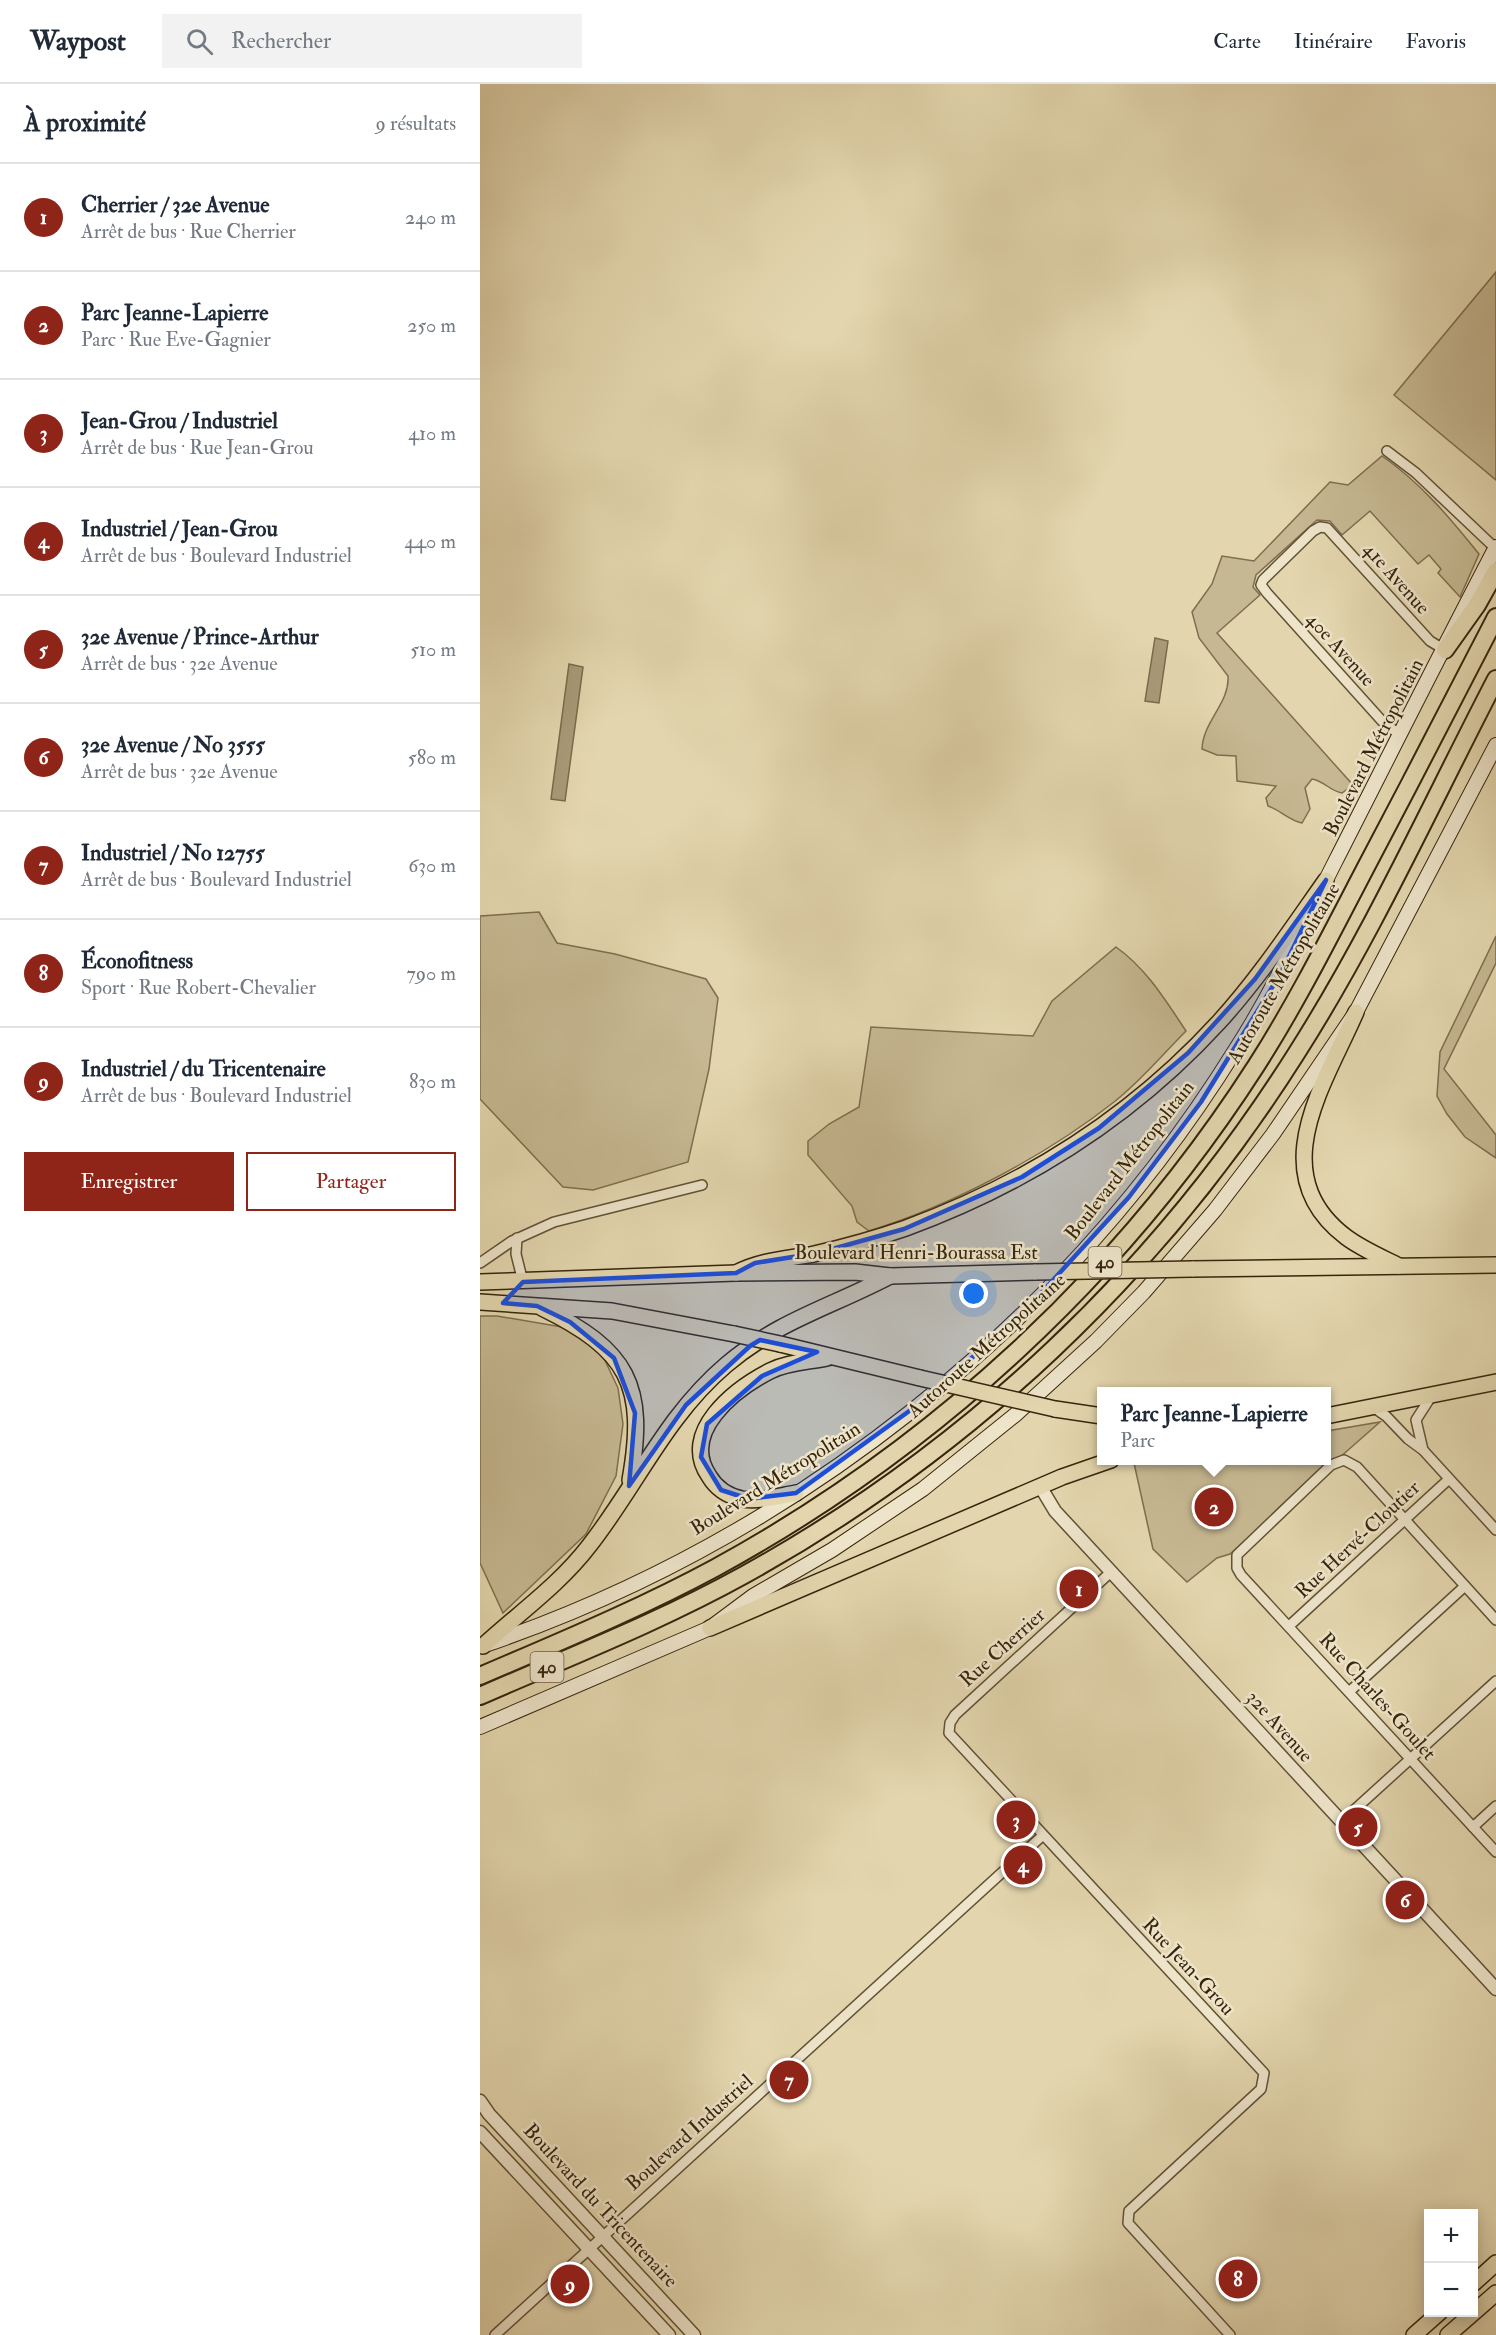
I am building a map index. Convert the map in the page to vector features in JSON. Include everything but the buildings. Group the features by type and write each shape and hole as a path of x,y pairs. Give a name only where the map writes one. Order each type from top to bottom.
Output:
{"highway":[{"path":"1445,650 1477,605 1496,571"},
{"name":"Autoroute Métropolitaine","path":"480,1676 671,1591 800,1518 880,1464 932,1424 1019,1349 1070,1299 1174,1180 1261,1058 1313,968 1496,617"},
{"name":"40","path":"480,1696 680,1608 793,1547 933,1452 1009,1390 1075,1329 1184,1210 1234,1146 1286,1070 1352,957 1496,679"}],"main road":[{"name":"Boulevard Métropolitain","path":"481,1646 526,1631 646,1577 731,1533 796,1493 882,1433 965,1366 1034,1302 1112,1217 1178,1135 1236,1050 1281,973 1326,880 1496,548"},
{"path":"1399,1266 1357,1244 1333,1225 1314,1199 1304,1165 1304,1137 1308,1119 1356,1012 1496,744"},
{"path":"736,1273 755,1263 818,1253 860,1242 935,1217 1022,1177 1081,1141 1155,1084 1219,1022 1260,972 1326,880"},
{"path":"710,1628 753,1596 841,1544 923,1489 1015,1415 1090,1347 1144,1292 1215,1210 1279,1125 1356,1012"},
{"name":"Boulevard Henri-Bourassa Est","path":"480,1282 736,1273 855,1272 890,1276 1496,1264"},
{"path":"481,1646 576,1562 594,1540 676,1417 727,1364 750,1346 799,1316 890,1276"},
{"path":"503,1303 523,1282"},
{"path":"480,1302 612,1311 734,1334 828,1358 1055,1409 1097,1415"},
{"path":"537,1306 594,1337 608,1350 624,1375 634,1401 636,1423 629,1486"},
{"path":"796,1493 749,1500 728,1494 715,1484 706,1472 701,1457 702,1436 716,1412 762,1376 790,1364 828,1358"},
{"path":"1331,1415 1496,1382"},
{"path":"480,1727 1040,1486 1100,1465"},
{"path":"1478,2279 1496,2263"},
{"path":"1478,2305 1496,2293"},
{"path":"1414,2335 1435,2317"},
{"path":"1448,2335 1465,2317"}],"street":[{"path":"1387,451 1416,473 1496,548"},
{"name":"40e Avenue","path":"1325,527 1313,531 1261,582 1267,593 1374,712 1400,735"},
{"name":"41e Avenue","path":"1325,527 1430,641 1445,650"},
{"path":"480,1263 517,1238 562,1220 702,1185"},
{"path":"517,1238 516,1254 523,1282"},
{"path":"1423,1450 1416,1420 1432,1395"},
{"path":"1372,1407 1386,1416 1407,1439 1423,1450 1496,1530"},
{"name":"Rue Charles-Goulet","path":"1405,1520 1357,1467 1344,1460 1331,1466 1241,1548 1236,1562 1241,1575 1496,1852"},
{"name":"Rue Hervé-Cloutier","path":"1289,1626 1449,1479"},
{"name":"32e Avenue","path":"1040,1486 1051,1507 1496,1989"},
{"path":"1405,1520 1496,1620"},
{"name":"Rue Cherrier","path":"949,1728 955,1715 1112,1571"},
{"path":"1350,1691 1465,1586"},
{"path":"1341,1821 1496,1681"},
{"name":"Rue Jean-Grou","path":"949,1728 951,1737 1264,2073 1261,2089 1129,2211 1128,2223 1230,2335"},
{"path":"1473,1827 1496,1806"},
{"name":"Boulevard Industriel","path":"495,2335 1042,1836"},
{"name":"Boulevard du Tricentenaire","path":"480,2101 694,2335"},
{"name":"Boulevard du Tricentenaire","path":"480,2132 669,2335"}],"highlighted area":[{"path":"1326,880 1281,973 1201,1102 1129,1197 1033,1302 930,1396 796,1493 749,1499 721,1490 701,1457 707,1424 762,1376 817,1352 760,1340 750,1346 686,1405 629,1486 635,1413 614,1358 570,1322 537,1306 503,1303 523,1282 736,1273 755,1263 818,1253 904,1229 1022,1177 1099,1128 1188,1053 1255,979"}],"shaded area":[{"path":"1496,272 1496,480 1394,395"},
{"path":"1382,456 1422,489 1479,554 1460,597 1438,573 1441,569 1429,555 1418,564 1370,511 1342,535 1330,521 1317,520 1256,575 1253,587 1260,595 1217,633 1353,785 1342,793 1312,779 1305,788 1310,809 1302,823 1268,806 1266,798 1276,786 1237,781 1236,756 1217,755 1202,749 1203,739 1225,695 1228,676 1199,638 1192,612 1212,584 1222,556 1254,561 1330,482 1348,485"},
{"path":"1155,638 1168,641 1159,703 1145,701"},
{"path":"569,664 583,667 565,801 551,799"},
{"path":"539,912 557,943 615,954 706,979 718,998 709,1069 688,1162 593,1190 563,1187 480,1099 480,916"},
{"path":"1496,936 1496,963 1444,1069 1496,1135 1496,1158 1465,1137 1447,1114 1437,1096 1440,1052"},
{"path":"1116,947 1146,975 1186,1031 1124,1094 1088,1122 1029,1160 965,1193 900,1220 869,1231 857,1222 852,1206 808,1155 808,1141 829,1124 859,1107 871,1027 1033,1036 1052,1001"},
{"path":"480,1316 497,1316 562,1327 600,1350 618,1388 623,1424 616,1476 586,1534 503,1613 480,1563"},
{"path":"1380,1422 1230,1554 1217,1558 1187,1582 1153,1549 1134,1465 1331,1465 1331,1430"}],"place":[{"name":"Parc Jeanne-Lapierre","path":"1214,1507"},
{"name":"Cherrier / 32e Avenue","path":"1079,1589"},
{"name":"Jean-Grou / Industriel","path":"1016,1820"},
{"name":"32e Avenue / Prince-Arthur","path":"1358,1827"},
{"name":"Industriel / Jean-Grou","path":"1023,1865"},
{"name":"32e Avenue / No 3555","path":"1405,1900"},
{"name":"Industriel / No 12755","path":"789,2080"},
{"name":"Éconofitness","path":"1238,2279"},
{"name":"Industriel / du Tricentenaire","path":"570,2284"}]}
